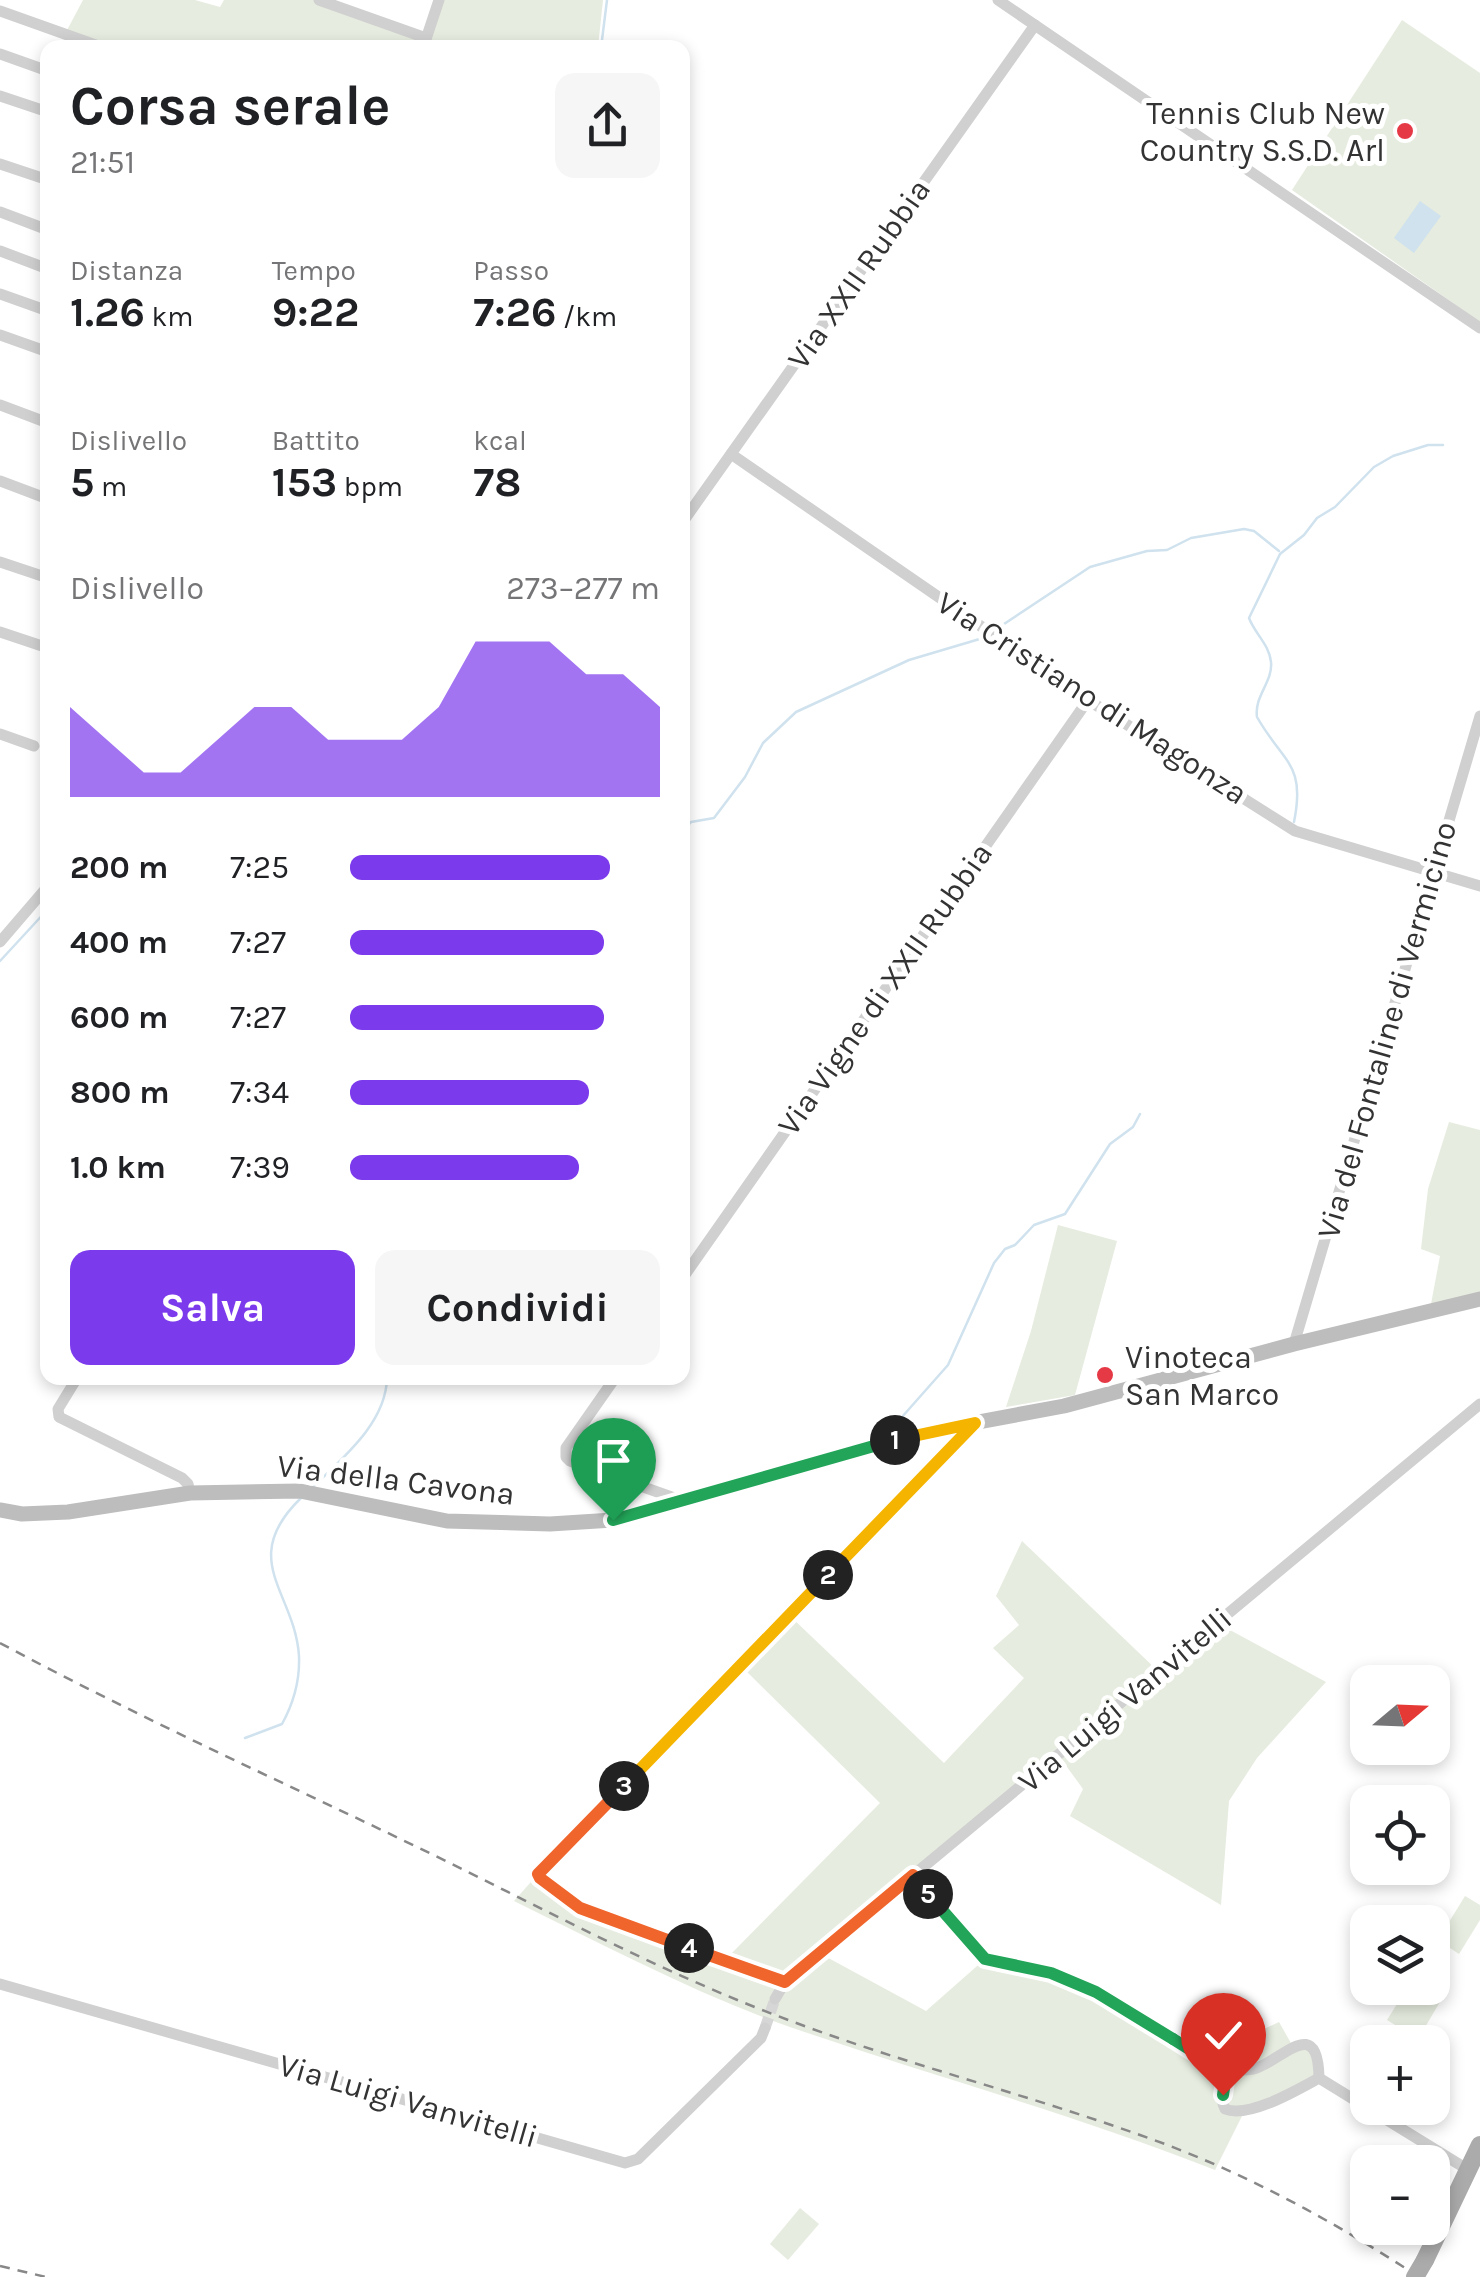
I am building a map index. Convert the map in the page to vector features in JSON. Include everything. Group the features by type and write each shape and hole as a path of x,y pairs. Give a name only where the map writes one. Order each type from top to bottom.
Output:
{"main road":[{"name":"Via della Cavona","path":"0,1510 22,1514 68,1512 190,1493 307,1493 447,1520 550,1524 613,1520 914,1434 1064,1406 1480,1299"},
{"path":"1425,2270 1475,2171 1480,2145"}],"street":[{"path":"319,0 417,40"},
{"path":"425,40 439,0"},
{"path":"998,0 1480,328"},
{"path":"0,11 82,40"},
{"name":"Via XXII Rubbia","path":"690,512 1035,25"},
{"path":"0,54 40,68"},
{"path":"0,96 40,109"},
{"path":"0,164 40,177"},
{"path":"0,212 40,227"},
{"path":"0,251 40,265"},
{"path":"0,294 40,308"},
{"path":"0,335 40,349"},
{"path":"0,405 40,419"},
{"name":"Via Cristiano di Magonza","path":"731,454 1088,700 1294,831 1480,886"},
{"path":"0,481 40,496"},
{"path":"0,562 40,575"},
{"path":"0,632 40,645"},
{"name":"Via Vigne di XXII Rubbia","path":"690,1268 1088,700"},
{"name":"Via del Fontaline di Vermicino","path":"1294,1344 1480,716"},
{"path":"0,734 34,746"},
{"path":"0,942 40,895"},
{"path":"73,1385 58,1409 59,1417 182,1478 190,1493"},
{"path":"610,1385 566,1448 566,1457 684,1502"},
{"name":"Via Luigi Vanvitelli","path":"775,1999 785,1982 1480,1404"},
{"path":"785,1982 580,1908 544,1884 538,1874 975,1423"},
{"path":"913,1875 985,1959 1051,1973 1096,1992 1213,2064 1227,2068 1254,2069 1268,2064 1292,2045 1309,2047 1319,2078 1475,2171"},
{"name":"Via Luigi Vanvitelli","path":"0,1984 625,2164 638,2159 762,2038 765,2028"},
{"path":"1227,2068 1223,2104 1236,2113 1319,2078"}],"shaded area":[{"path":"83,0 195,0 220,7 224,0 319,0 425,38 439,0 603,0 599,40 82,40 65,34"},
{"name":"Tennis Club New Country S.S.D. Arl","path":"1402,20 1480,73 1480,322 1292,190"},
{"path":"1449,1122 1480,1130 1480,1292 1431,1304 1440,1256 1421,1249 1428,1189"},
{"path":"1058,1225 1117,1241 1075,1395 1006,1407 1031,1331"},
{"path":"1022,1541 1159,1672 1217,1623 1326,1682 1257,1758 1229,1801 1221,1905 1070,1816 1083,1789 1059,1756 821,1954 926,2011 985,1959 1051,1973 1227,2068 1230,2045 1279,2022 1292,2045 1309,2047 1319,2078 1244,2112 1215,2170 1110,2131 754,2014 514,1901 538,1874 581,1908 725,1960 880,1803 740,1665 789,1615 944,1763 1024,1678 993,1648 1019,1625 996,1596"},
{"path":"1465,1896 1480,1905 1480,1920 1459,1954 1450,1948 1450,1920"},
{"path":"1396,2005 1438,2005 1426,2025 1395,2025 1387,2020"},
{"path":"800,2208 819,2224 788,2260 770,2244"}],"water":[{"path":"1420,201 1441,216 1414,253 1394,238"}],"waterway":[{"path":"602,40 607,0"},
{"path":"1294,822 1294,775 1257,717 1271,662 1249,618 1280,554 1374,467 1393,456 1428,445 1443,445"},
{"path":"998,628 1090,567 1147,551 1167,550 1191,538 1244,529 1254,531 1279,551"},
{"path":"690,823 714,818 745,777 763,743 796,712 909,660 983,638"},
{"path":"0,961 40,918"},
{"path":"894,1426 948,1365 994,1263 1005,1249 1015,1245 1034,1225 1065,1214 1110,1144 1133,1127 1140,1114"},
{"path":"314,1486 372,1424 386,1385"},
{"path":"245,1738 282,1724 295,1691 299,1665 295,1633 271,1558 273,1540 282,1520 301,1498"}],"tunnel":[{"path":"765,2028 775,1999"}],"railway":[{"path":"0,1643 154,1722 695,1982 834,2037 1177,2149 1284,2197 1419,2277"},
{"path":"0,2266 46,2277"}],"place":[{"name":"Tennis Club New Country S.S.D. Arl","path":"1405,131"},
{"name":"Vinoteca San Marco","path":"1105,1375"}],"route":[{"path":"613,1520 914,1434 975,1423 538,1874 544,1884 580,1908 785,1982 913,1875 980,1956 1051,1973 1096,1992 1213,2064 1227,2068 1223,2095"}]}
